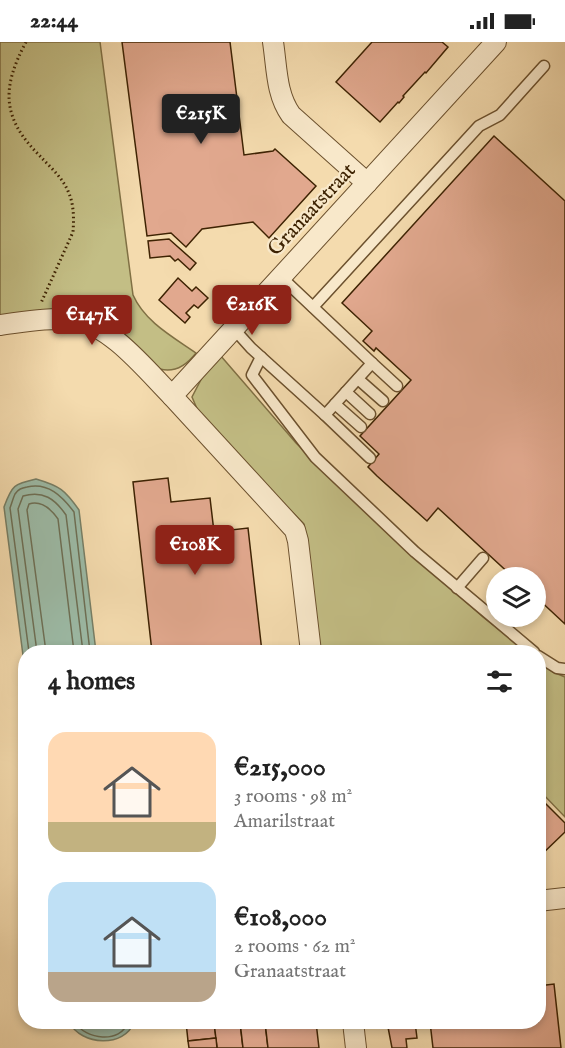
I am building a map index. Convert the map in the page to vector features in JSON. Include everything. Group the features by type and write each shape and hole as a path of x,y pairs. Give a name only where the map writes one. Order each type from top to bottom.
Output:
{"street":[{"path":"273,42 280,94 291,115 367,183"},
{"name":"Granaatstraat","path":"172,396 496,42"},
{"path":"0,325 32,321 75,320 100,328 109,334 172,396 295,530 310,645"},
{"path":"546,900 565,898"},
{"path":"354,1029 356,1048"}],"lane":[{"path":"313,307 479,126 500,115 544,66"},
{"path":"281,277 397,386"},
{"path":"234,328 261,357 370,458"},
{"path":"261,357 252,375 315,457 415,552 526,645"},
{"path":"325,415 372,363"},
{"path":"358,379 383,401"},
{"path":"346,392 370,414"},
{"path":"335,404 361,428"},
{"path":"457,588 483,558"},
{"path":"546,661 557,668 565,669"}],"path":[{"path":"26,42 10,78 12,117 28,144 62,180 72,202 74,219 73,232 32,321"}],"shaded area":[{"path":"0,42 100,42 133,295 138,305 152,321 196,353 180,367 171,370 160,369 112,325 90,316 0,317"},
{"path":"220,355 296,443 399,542 486,619 486,627 496,627 519,645 319,645 304,524 201,418 192,397 205,372"},
{"path":"546,667 565,677 565,817 546,797"}],"water":[{"path":"36,479 51,484 70,498 79,510 95,645 22,645 4,507 12,490 23,482"},
{"path":"130,1029 122,1036 103,1041 83,1036 75,1030"}],"building":[{"path":"122,42 230,42 244,155 275,149 316,186 269,238 253,222 202,229 186,247 171,233 147,236"},
{"path":"372,42 442,42 448,47 380,122 336,82"},
{"path":"494,136 565,201 565,624 546,606 546,567 502,567 438,508 427,521 368,467 379,454 360,436 411,380 376,348 374,351 363,341 372,331 342,303"},
{"path":"169,239 196,263 190,270 178,259 175,261 170,256 150,258 148,241"},
{"path":"178,278 192,291 196,287 208,298 198,308 194,305 186,313 190,317 185,323 159,300"},
{"path":"168,478 171,502 210,498 214,532 248,528 261,645 151,645 133,482"},
{"path":"546,804 565,823 565,832 546,850"},
{"path":"554,984 561,1048 433,1048 431,1029 546,1029 546,985"},
{"path":"187,1029 215,1029 216,1038 188,1041"},
{"path":"215,1029 241,1029 243,1048 217,1048"},
{"path":"241,1029 266,1029 268,1048 243,1048"},
{"path":"266,1029 317,1029 319,1048 268,1048"},
{"path":"388,1029 416,1029 417,1038 406,1039 407,1048 392,1048"},
{"path":"216,1038 217,1048 189,1048 188,1041"}]}
